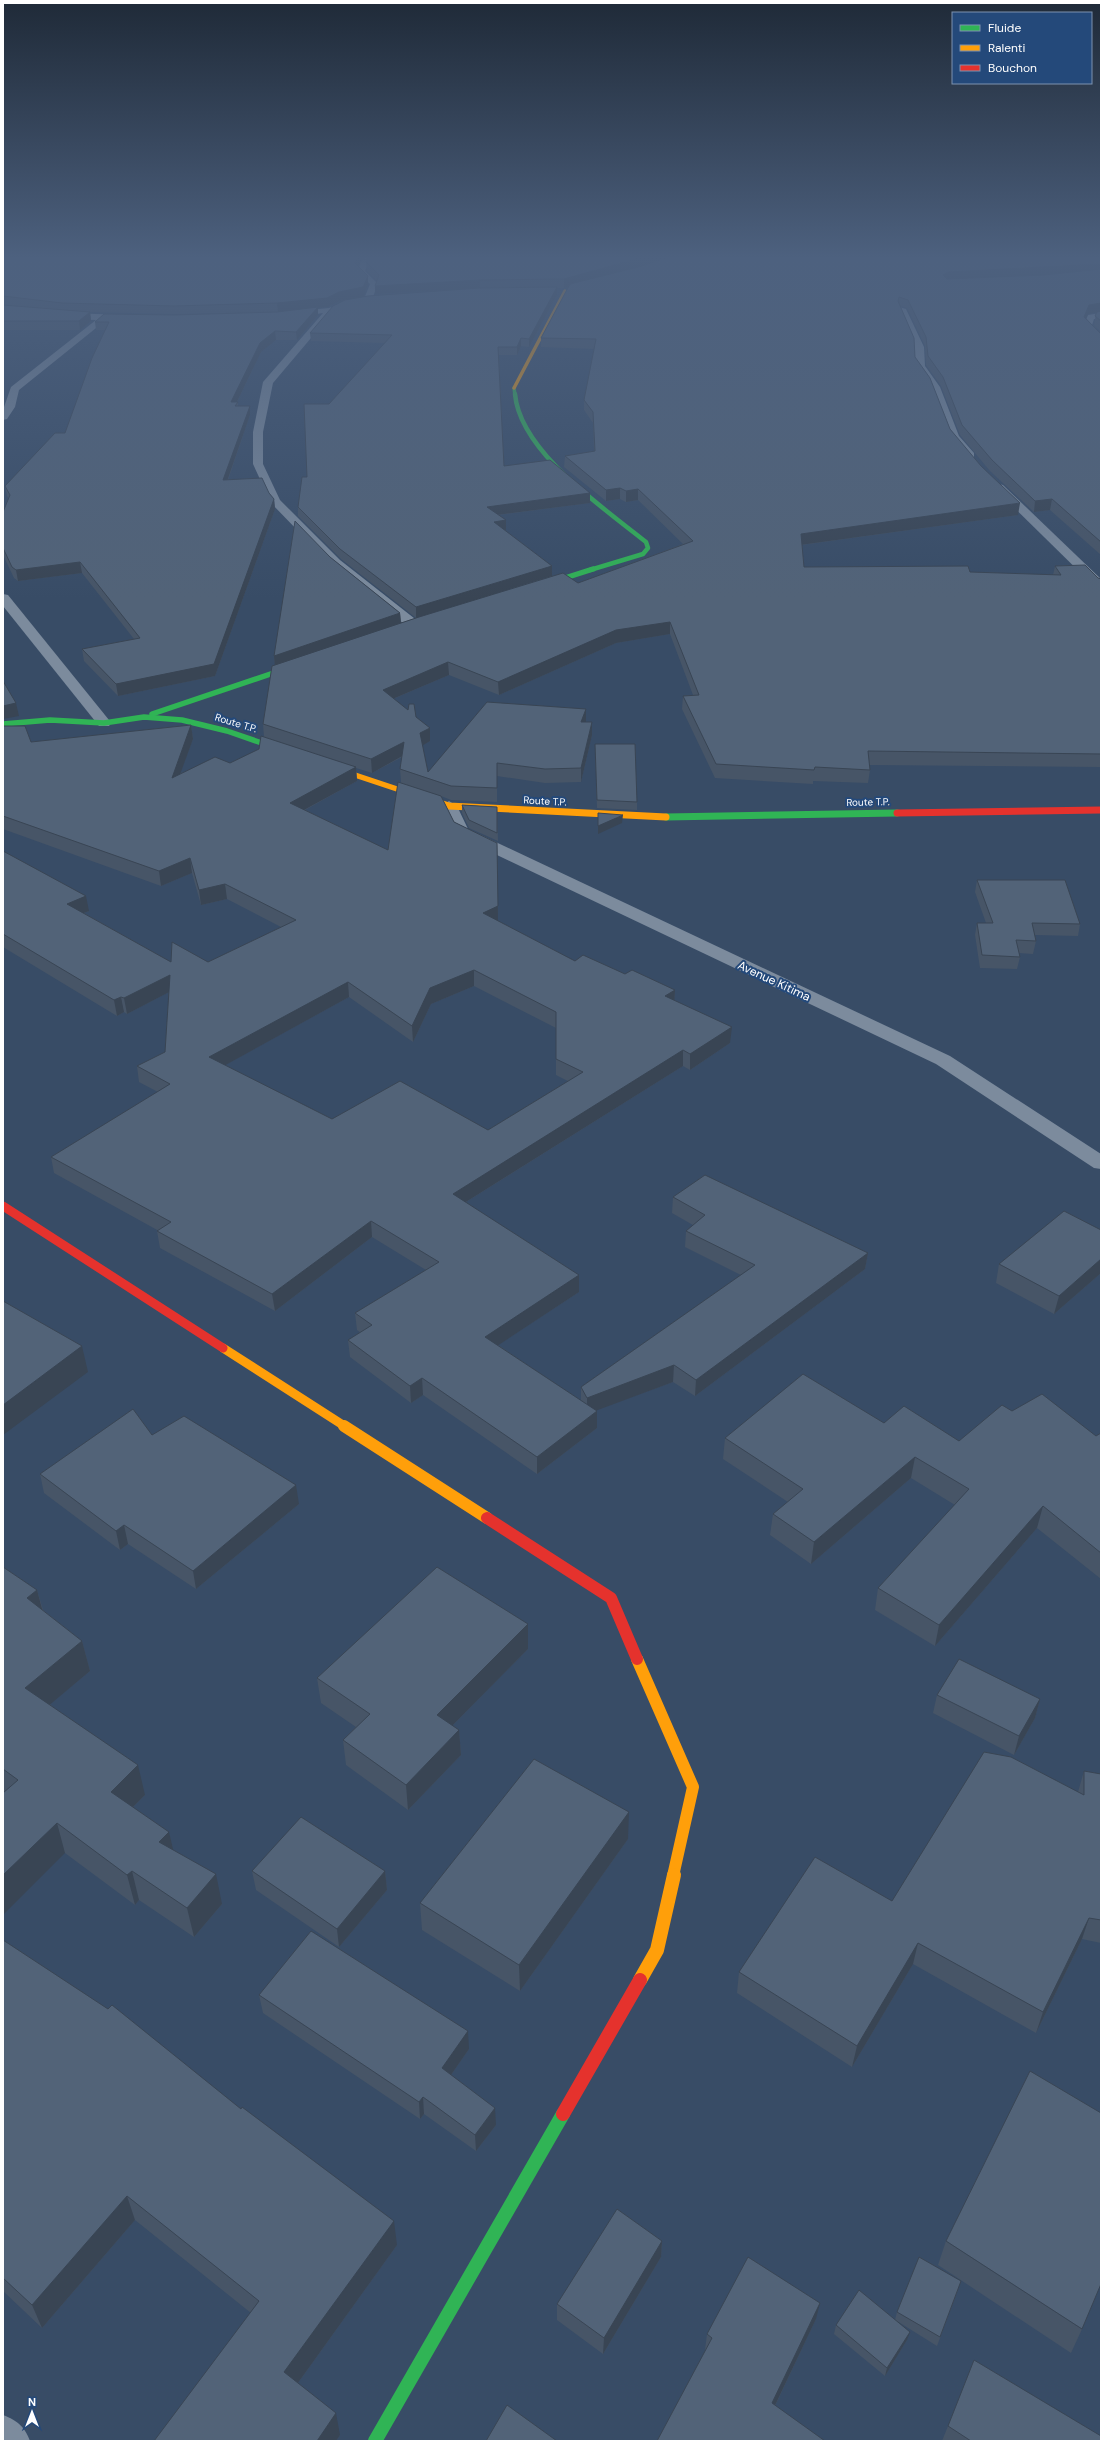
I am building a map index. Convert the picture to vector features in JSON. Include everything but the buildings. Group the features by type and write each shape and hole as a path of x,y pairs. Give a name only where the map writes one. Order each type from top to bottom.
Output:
{"street":[{"path":"3,417 10,407 14,390 37,371"},
{"path":"277,371 268,382 258,432 258,464 275,500 336,563 414,625"},
{"path":"523,371 513,390 518,418 555,466 646,542 648,548 643,554 532,588"},
{"path":"924,371 935,387 954,437 976,463"},
{"path":"3,389 14,390"},
{"path":"991,479 1101,586"},
{"path":"3,598 104,723"},
{"path":"144,717 309,661"},
{"name":"Route T.P.","path":"3,724 50,720 104,723 144,717 182,720 219,729 295,754"},
{"name":"Route T.P.","path":"317,762 449,806 633,817 1101,810"},
{"name":"Avenue Kitima","path":"449,806 461,832 943,1060 1101,1163"},
{"path":"3,1206 611,1598 693,1786 657,1950 375,2441"},
{"path":"3,2435 10,2441"}],"traffic: fast":[{"path":"514,388 516,408 526,429 543,451 586,493 646,542 648,548 643,554 540,586"},
{"path":"152,714 300,664"},
{"path":"3,724 50,720 104,723 144,717 182,720 227,731 288,752"},
{"path":"666,817 897,813"},
{"path":"375,2441 563,2114"}],"traffic: slow":[{"path":"514,388 523,371"},
{"path":"328,766 449,806 633,817 666,817"},
{"path":"223,1348 487,1518"},
{"path":"637,1659 693,1787 657,1950 640,1980"}],"traffic: jam":[{"path":"897,813 1101,810"},
{"path":"3,1206 223,1348"},
{"path":"487,1518 611,1598 637,1659"},
{"path":"563,2114 640,1980"}]}
